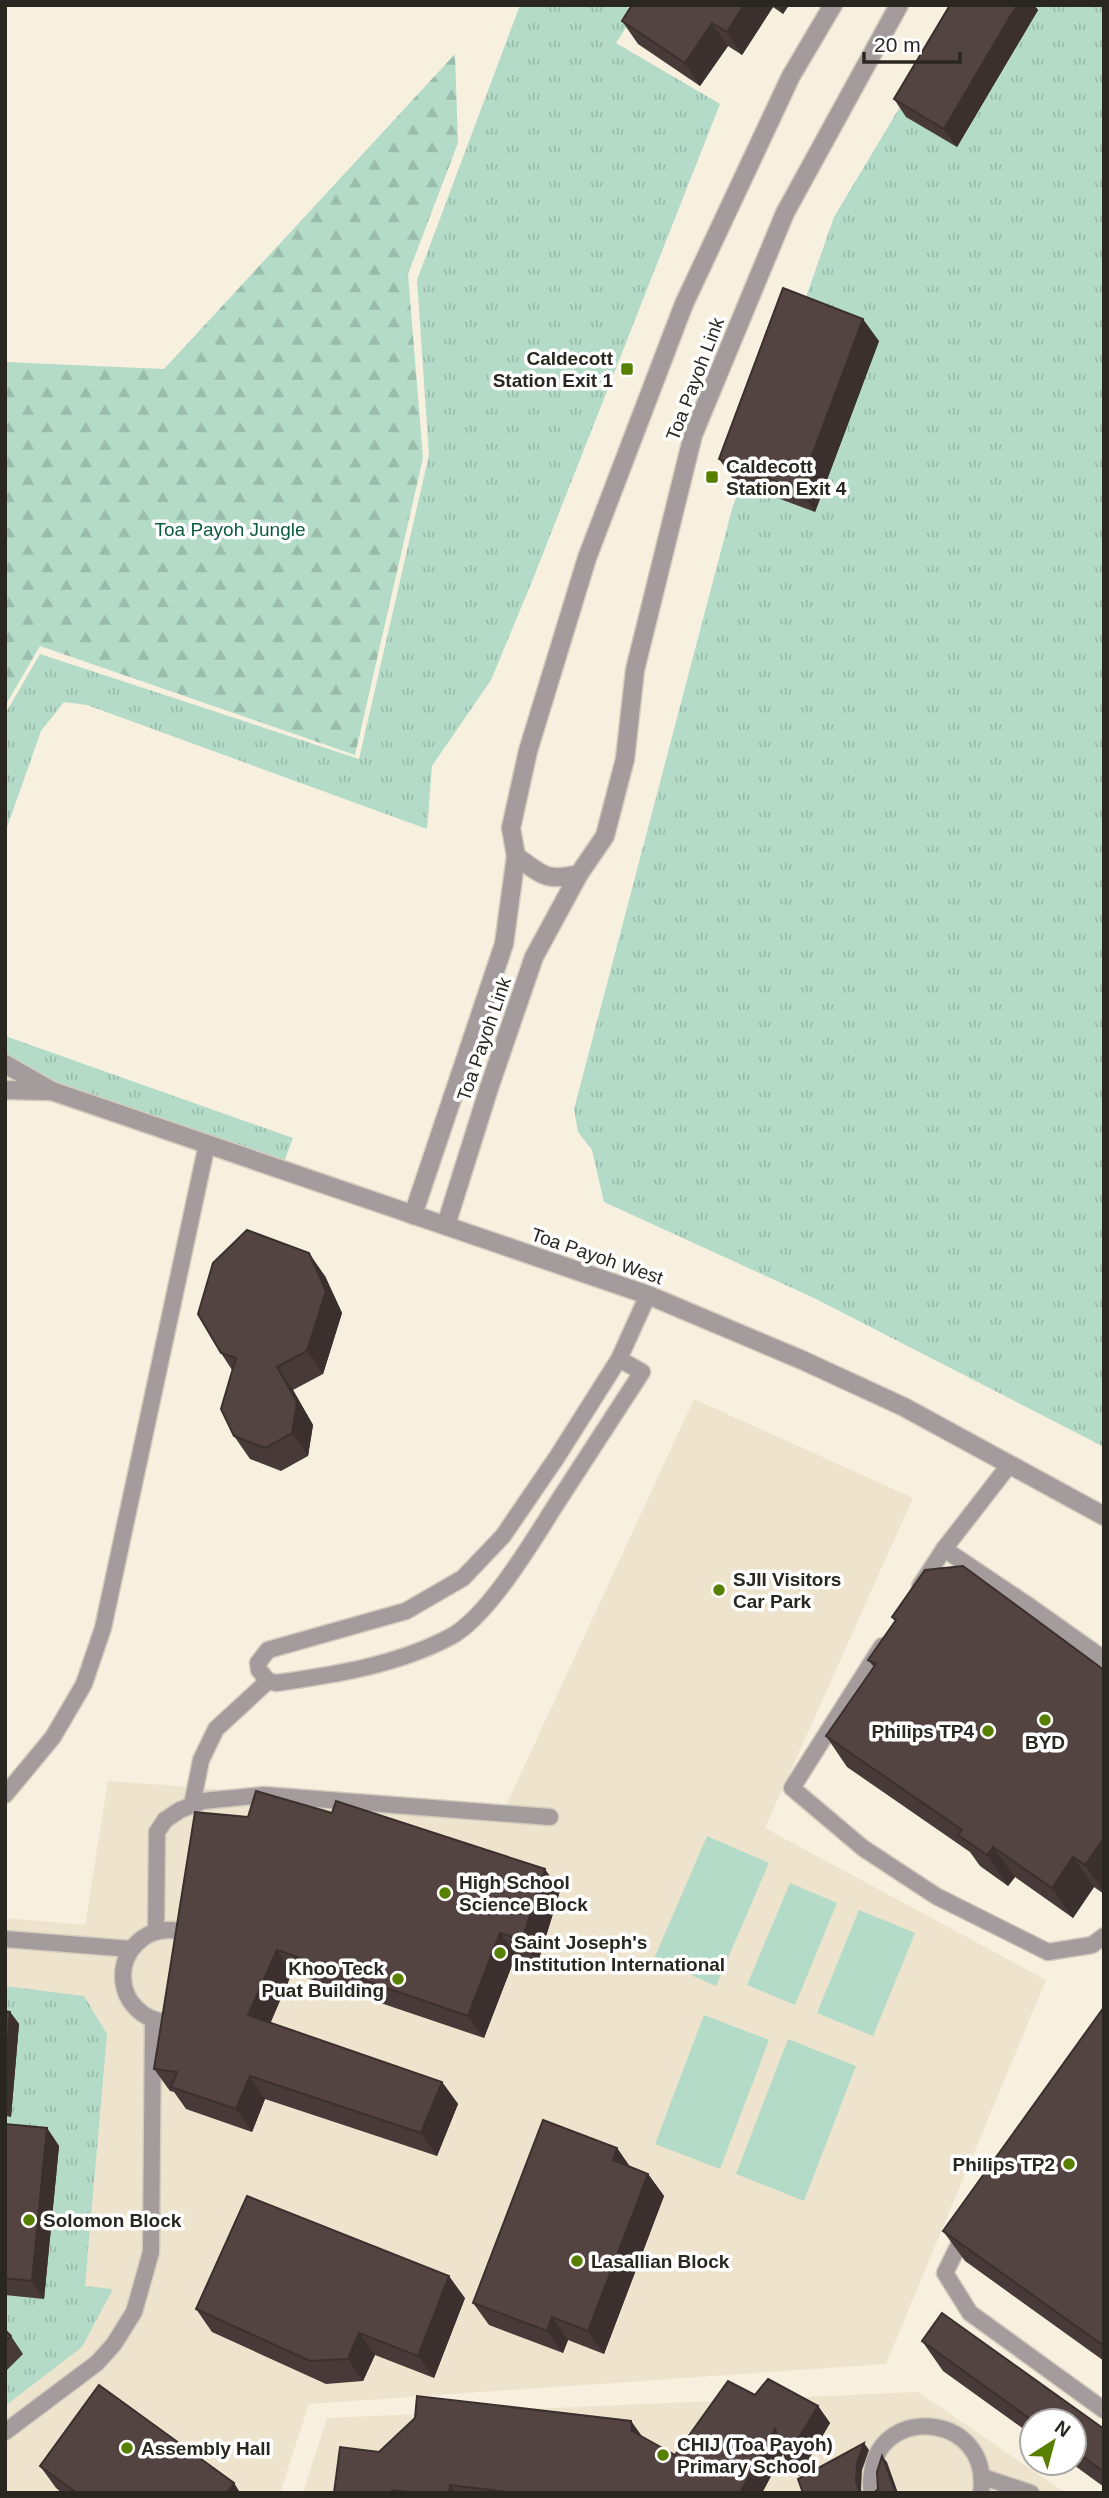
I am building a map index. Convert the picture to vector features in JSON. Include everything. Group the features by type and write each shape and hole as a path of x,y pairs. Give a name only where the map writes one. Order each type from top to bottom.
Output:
{"street":[{"name":"Toa Payoh Link","path":"413,1215 504,944 516,856 511,828 528,751 587,558 684,304 791,76 833,5"},
{"name":"Toa Payoh Link","path":"446,1224 534,957 579,874 605,836 622,772 635,670 693,435 785,213 899,5"},
{"path":"516,856 545,876 561,878 579,874"},
{"name":"Toa Payoh West","path":"5,1064 52,1091 648,1295 802,1360 904,1407 1104,1516"},
{"name":"Toa Payoh West","path":"5,1090 52,1091"}],"lane":[{"path":"5,1795 53,1737 84,1684 103,1628 207,1144"},
{"path":"619,1359 642,1372 526,1551 479,1615 452,1636 412,1653 360,1669 276,1683 268,1681 258,1670 258,1663 268,1650 406,1611 463,1578 503,1536 557,1457 619,1359 648,1295"},
{"path":"915,1594 944,1549 1010,1464"},
{"path":"944,1549 1104,1659"},
{"path":"893,1629 792,1788 863,1848 936,1896 1048,1952 1093,1945 1104,1936"},
{"path":"192,1805 201,1760 216,1729 268,1681"},
{"path":"156,1931 158,1832 165,1820 180,1810 203,1801 264,1795 550,1817"},
{"path":"172,1930 188,1934 201,1942 211,1955 215,1970 215,1986 208,2000 198,2012 184,2020 169,2022 153,2019 140,2012 131,2002 122,1975 131,1949 142,1938 156,1931 172,1930"},
{"path":"5,1939 131,1949"},
{"path":"5,2432 97,2362 114,2344 134,2312 151,2252 153,2019"},
{"path":"975,2211 945,2273 970,2313 1104,2410"},
{"path":"872,2493 870,2486 874,2461 887,2440 909,2427 934,2425 958,2434 975,2452 982,2485 1031,2493"}],"shaded area":[{"name":"Saint Joseph's Institution International","path":"694,1399 913,1498 765,1828 1046,1980 886,2364 309,2404 280,2493 5,2493 5,1918 85,1925 108,1781 504,1810"},
{"name":"CHIJ (Toa Payoh) Primary School","path":"918,2392 1018,2460 1018,2477 1043,2477 1066,2493 303,2493 327,2418"}],"green space":[{"path":"520,5 623,5 636,12 616,43 720,104 491,680 432,766 427,829 87,705 64,702 41,731 5,833 5,714 40,654 359,759 429,455 417,280"},
{"path":"961,5 1104,5 1104,1447 814,1298 604,1202 592,1150 578,1132 574,1109 732,509 834,217"},
{"name":"Toa Payoh Jungle","path":"455,54 458,143 408,274 423,458 355,755 40,646 5,706 5,362 164,369"},
{"path":"5,1036 293,1138 284,1162 5,1064"},
{"path":"707,1836 769,1863 716,1986 654,1959"},
{"path":"790,1883 837,1903 795,2005 747,1985"},
{"path":"859,1910 915,1933 873,2036 817,2013"},
{"path":"5,1986 84,1996 107,2034 85,2286 113,2289 82,2347 5,2406"},
{"path":"704,2015 769,2040 720,2169 655,2144"},
{"path":"788,2039 856,2066 804,2201 736,2174"}],"building":[{"path":"632,5 744,5 727,32 712,23 685,63 622,21"},
{"path":"950,5 1017,5 944,129 894,99"},
{"path":"783,288 863,319 799,490 719,459"},
{"path":"247,1230 309,1253 326,1291 307,1351 277,1367 297,1402 292,1433 265,1448 234,1436 221,1409 236,1358 221,1353 198,1314 213,1263"},
{"name":"Philips TP4","path":"963,1566 1104,1670 1104,1838 1085,1865 1073,1857 1052,1888 993,1847 987,1855 958,1835 962,1830 826,1736 876,1664 868,1660 896,1620 892,1617 925,1570"},
{"path":"256,1791 332,1813 336,1801 545,1869 522,1940 500,1933 468,2016 277,1950 248,2015 442,2082 421,2133 250,2076 236,2109 171,2087 177,2072 154,2069 195,1812 248,1817"},
{"name":"Philips TP2","path":"1104,2007 1104,2346 943,2231"},
{"path":"5,2011 10,2012 5,2075"},
{"name":"Lasallian Block","path":"543,2120 617,2148 613,2160 648,2174 588,2331 552,2317 547,2331 473,2303"},
{"name":"Solomon Block","path":"5,2124 47,2128 32,2281 5,2278"},
{"path":"247,2196 449,2276 418,2356 359,2333 348,2359 310,2361 196,2309"},
{"path":"942,2313 1073,2407 1018,2407 1018,2410 922,2341"},
{"path":"5,2330 11,2336 5,2342"},
{"path":"768,2379 818,2406 786,2459 775,2429 740,2493 516,2493 450,2485 449,2493 392,2490 391,2493 334,2493 340,2447 379,2452 415,2418 417,2396 631,2421 632,2431 675,2455 728,2381 755,2395"},
{"name":"Assembly Hall","path":"99,2385 234,2483 227,2493 77,2493 40,2466"},
{"path":"1088,2418 1104,2429 1104,2472 1088,2460"},
{"path":"864,2443 857,2464 856,2482 860,2493 803,2493 798,2479"},
{"path":"882,2456 896,2493 874,2493 878,2489 877,2472"}],"place":[{"name":"Caldecott Station Exit 1","path":"627,369"},
{"name":"Caldecott Station Exit 4","path":"712,477"},
{"name":"SJII Visitors Car Park","path":"719,1590"},
{"name":"BYD","path":"1045,1720"},
{"name":"Philips TP4","path":"988,1731"},
{"name":"High School Science Block","path":"445,1893"},
{"name":"Saint Joseph's Institution International","path":"500,1953"},
{"name":"Khoo Teck Puat Building","path":"398,1979"},
{"name":"Philips TP2","path":"1069,2164"},
{"name":"Solomon Block","path":"29,2220"},
{"name":"Lasallian Block","path":"577,2261"},
{"name":"Assembly Hall","path":"127,2448"},
{"name":"CHIJ (Toa Payoh) Primary School","path":"663,2455"}]}
